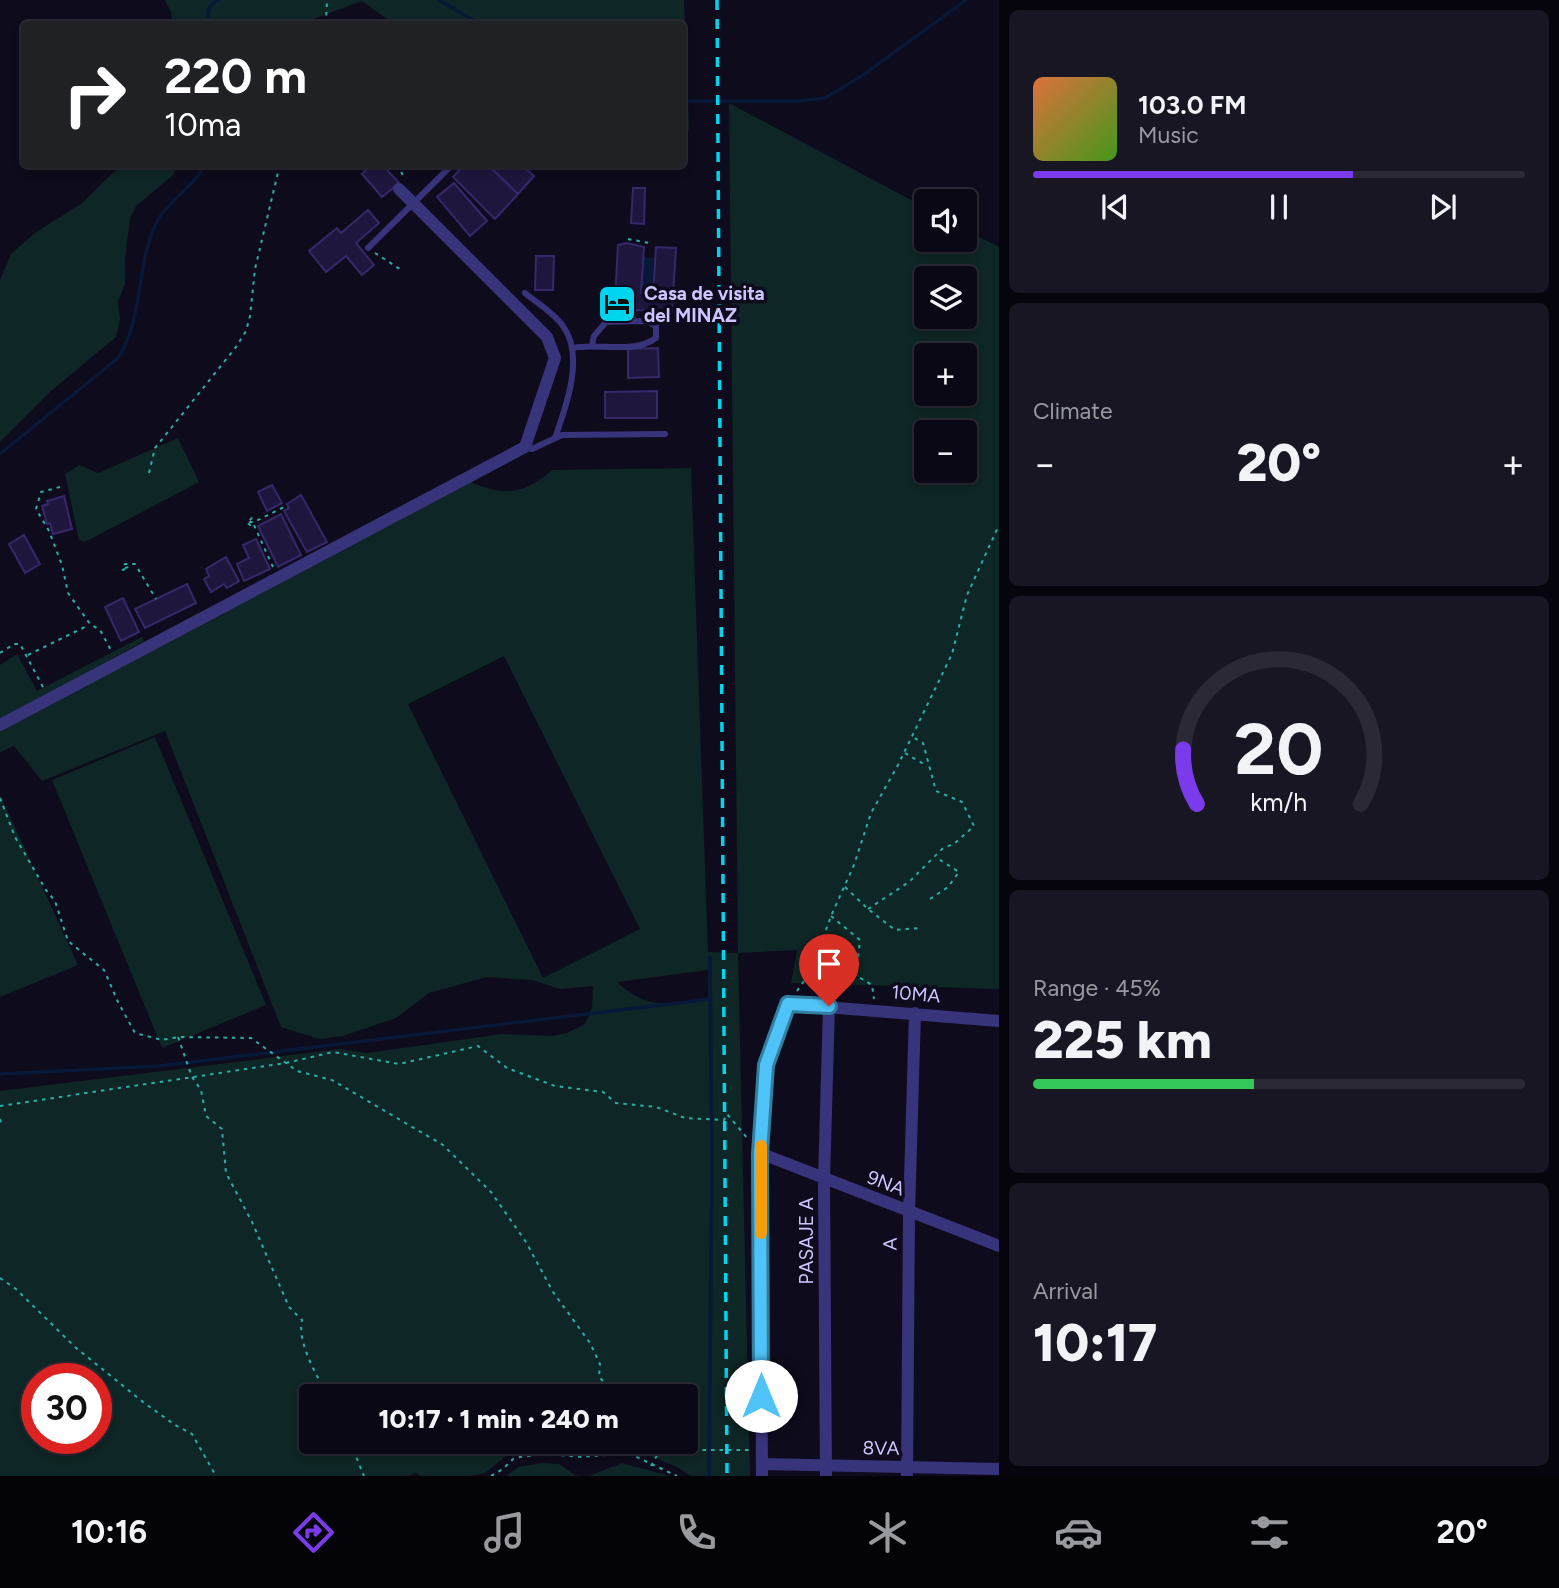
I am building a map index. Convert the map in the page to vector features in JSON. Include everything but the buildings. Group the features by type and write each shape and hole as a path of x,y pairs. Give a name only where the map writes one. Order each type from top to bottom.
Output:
{"street":[{"path":"0,725 525,447 555,358 547,337 400,189"},
{"path":"762,1470 760,1153 766,1065 788,1004"},
{"name":"10MA","path":"788,1004 999,1021"},
{"name":"PASAJE A","path":"826,1471 824,1180 829,1006"},
{"name":"A","path":"907,1472 909,1213 915,1013"},
{"name":"9NA","path":"760,1153 999,1246"},
{"name":"8VA","path":"762,1470 907,1472 999,1469"}],"lane":[{"path":"368,248 449,168"},
{"path":"525,293 563,326 572,348 566,408 555,438"},
{"path":"572,348 647,344 656,338 656,326 646,321 606,322 594,336 592,345"},
{"path":"525,447 532,450 562,435 665,434"}],"path":[{"path":"326,21 327,0"},
{"path":"149,473 155,449 246,331 256,269 279,168"},
{"path":"628,239 649,243"},
{"path":"368,248 403,271"},
{"path":"60,487 41,492 36,509 49,531 62,565 68,593 90,624 100,631 118,662"},
{"path":"278,578 253,523 250,525 247,522 252,519 250,522 254,522 284,507"},
{"path":"788,1004 811,971 872,813 952,654 967,595 999,525"},
{"path":"125,568 129,567 123,570 125,564 135,564 156,599"},
{"path":"27,655 90,624"},
{"path":"0,653 14,644 20,644 49,699"},
{"path":"868,909 909,882 942,849 955,843 974,826 961,802 936,791 923,743 911,737"},
{"path":"904,753 929,767"},
{"path":"0,798 15,837 55,901 68,941 104,970 135,1033 162,1040 178,1037 251,1038 297,1071 332,1080 443,1146 491,1192 526,1242 553,1292 590,1343 600,1364 599,1377 606,1384"},
{"path":"930,899 948,887 959,872 936,857"},
{"path":"844,886 895,930 919,928"},
{"path":"831,916 860,940 856,978"},
{"path":"813,961 830,960 856,978 872,985 875,1010"},
{"path":"178,1037 192,1077 201,1090 206,1116 222,1129 226,1173 268,1255 289,1307 302,1320 300,1326 308,1356 322,1384"},
{"path":"0,1106 286,1063 333,1052 399,1064 478,1046 507,1068 555,1086 603,1092 616,1103 656,1107 685,1118 724,1120 727,1114 760,1153"},
{"path":"0,1278 16,1289 75,1347 143,1402 192,1434 216,1476"},
{"path":"698,1450 762,1450"},
{"path":"491,1476 513,1459 544,1454 582,1457 628,1453 677,1476"},
{"path":"355,1454 364,1476"},
{"path":"652,1465 658,1454"}],"green space":[{"path":"165,0 684,0 685,21 390,21 362,1 308,21 172,21"},
{"path":"686,52 689,130 686,130"},
{"path":"729,103 914,202 914,252 977,252 977,236 999,247 999,989 791,983 797,950 738,953"},
{"path":"118,168 177,168 173,175 136,206 130,219 125,284 118,302 120,320 116,337 51,391 0,442 0,280 11,254 36,232 81,204"},
{"path":"178,438 199,482 85,542 79,540 65,474 79,465 98,473"},
{"path":"691,468 708,952 738,953 750,1476 690,1476 679,1468 645,1454 698,1454 698,1384 299,1384 299,1454 509,1454 485,1473 470,1476 420,1476 416,1473 409,1476 0,1476 0,1091 340,1049 367,1053 502,1034 552,1036 567,1033 585,1024 592,1008 593,986 560,989 532,980 487,977 429,993 396,1018 343,1036 319,1039 281,1027 165,731 42,781 14,746 0,752 0,726 465,479 489,489 510,491 531,485 552,470","holes":["504,656 640,929 543,978 408,704","708,970 708,999 660,1003 639,998 617,982"]},
{"path":"142,637 144,641 0,720 0,665 17,654 37,691"},
{"path":"155,737 266,1005 162,1048 52,780"},
{"path":"0,795 78,965 0,997"},
{"path":"542,1463 559,1464 581,1476 506,1476 518,1467"},
{"path":"622,1463 670,1476 589,1476"}],"water":[{"path":"641,257 654,258 652,297 639,297"}],"waterway":[{"path":"209,21 209,10 212,4 219,0"},
{"path":"439,0 475,21"},
{"path":"686,101 797,101 825,98 863,75 966,0"},
{"path":"0,454 118,358 127,342 137,307 151,234 164,211 203,168"},
{"path":"709,1476 712,1165 710,957"},
{"path":"0,1074 159,1066 710,999"}],"railway":[{"path":"717,0 727,1476"}],"slow traffic":[{"path":"761,1146 761,1233"}],"place":[{"name":"Casa de visita del MINAZ","path":"617,304"}],"route":[{"path":"761,1396 760,1153 766,1065 788,1004 829,1006"}]}
